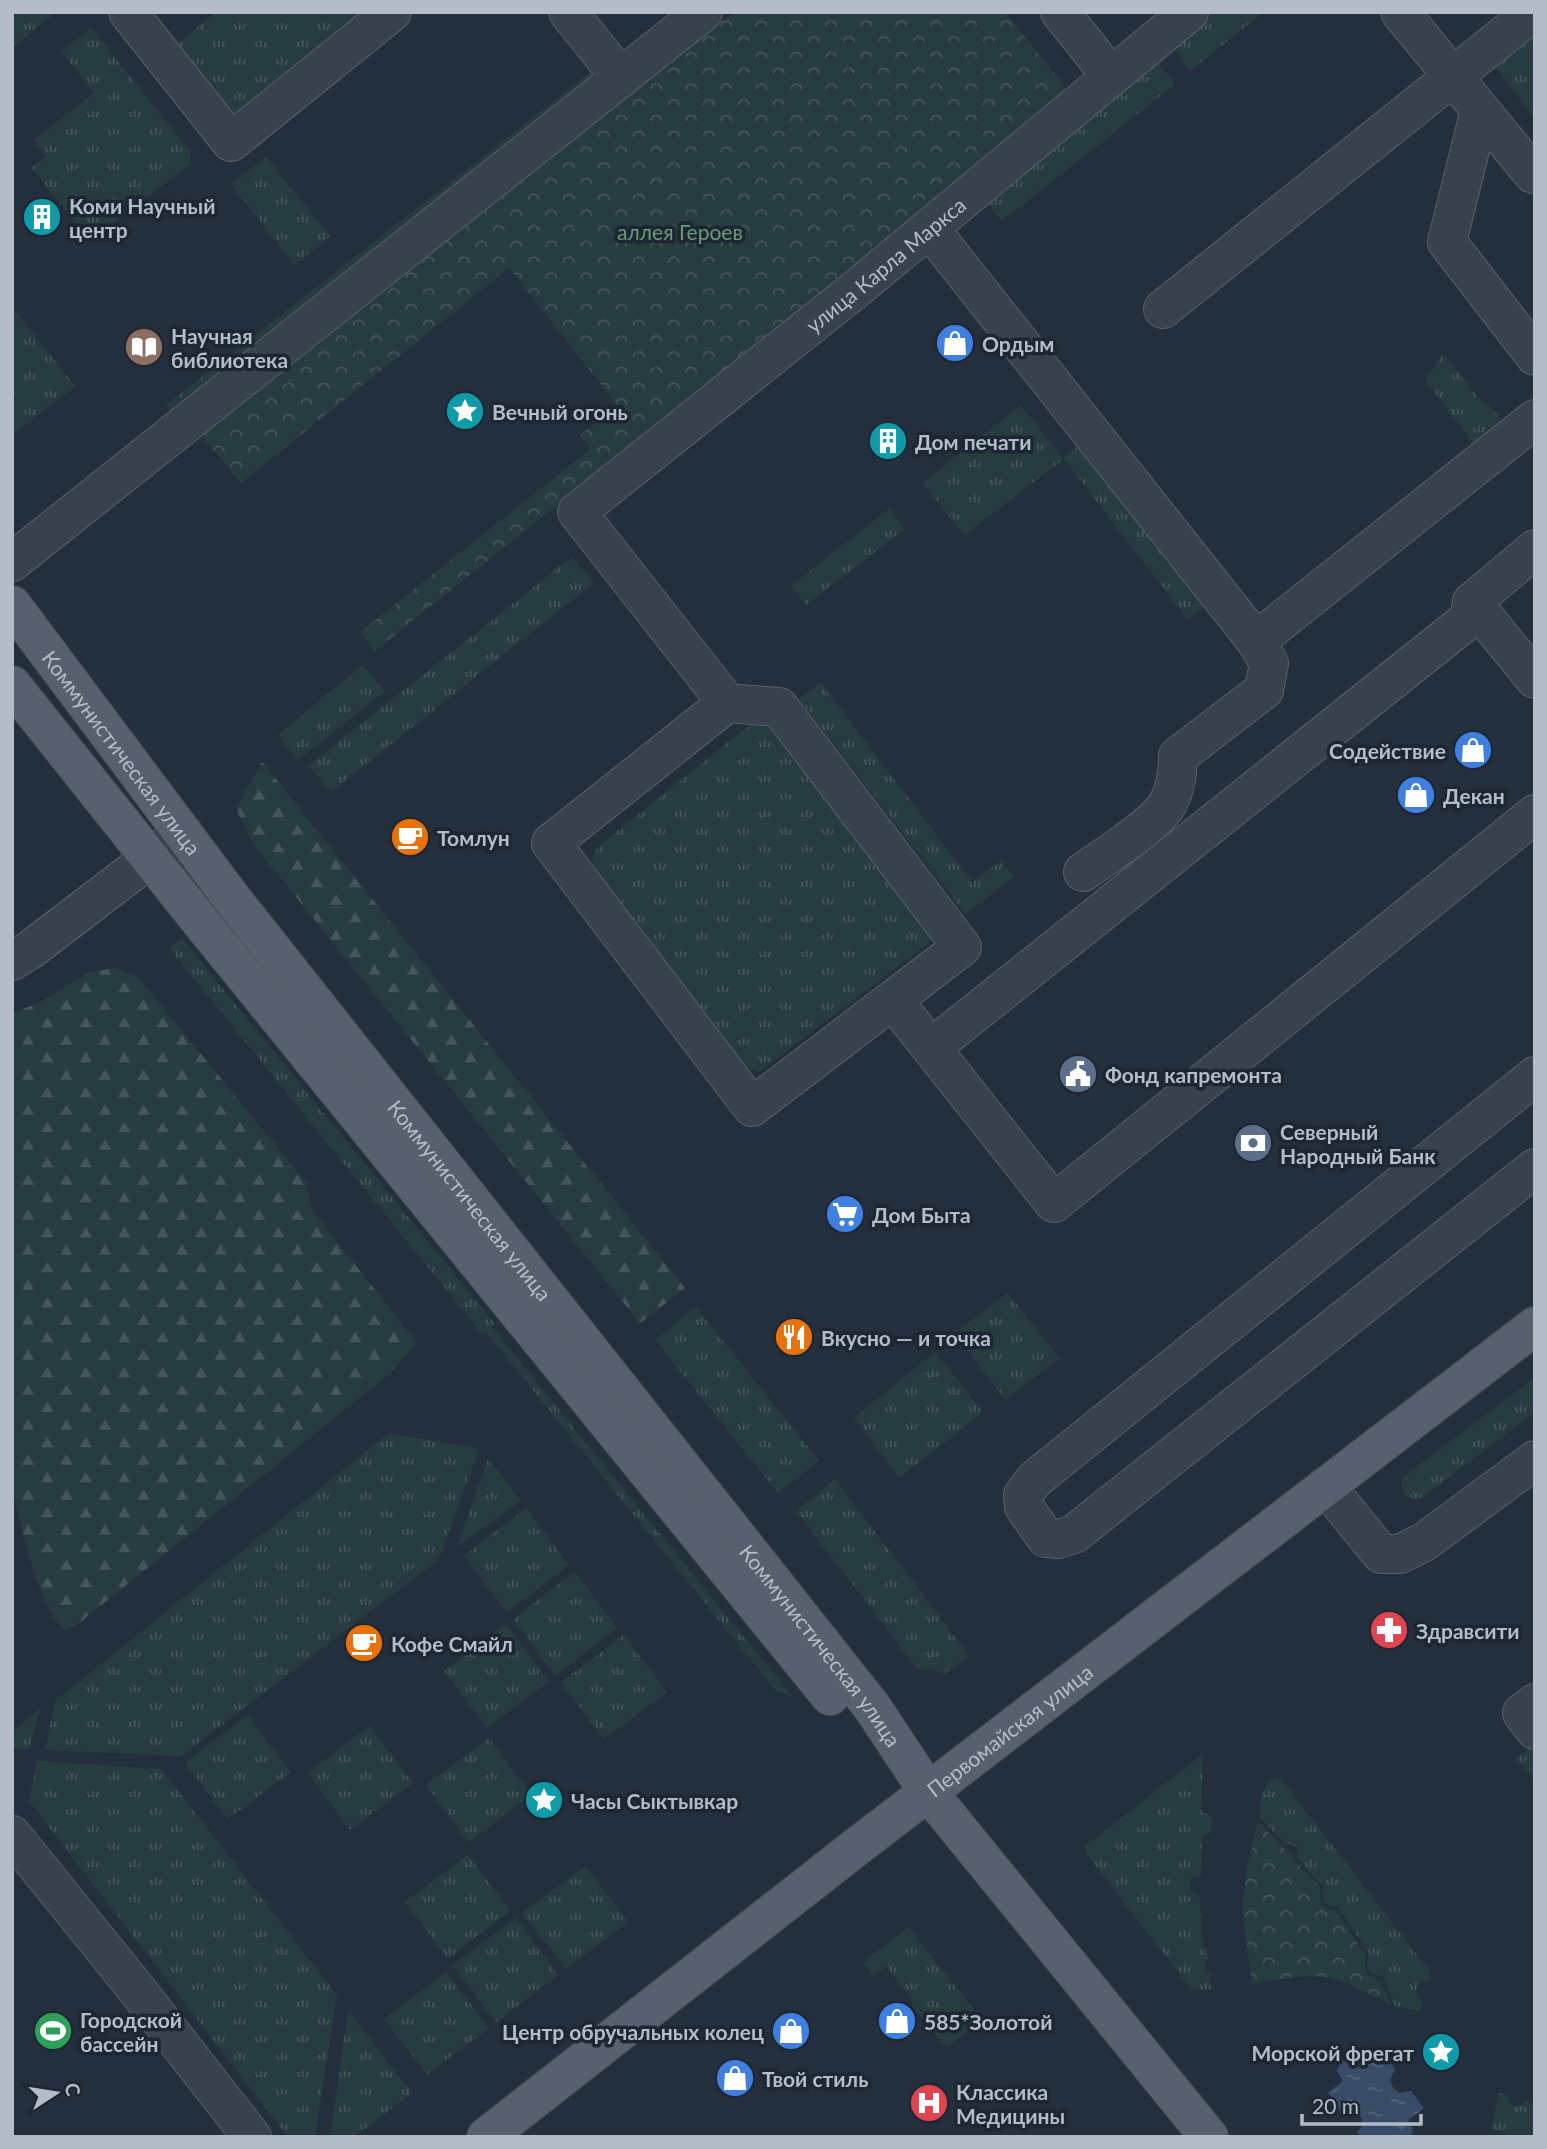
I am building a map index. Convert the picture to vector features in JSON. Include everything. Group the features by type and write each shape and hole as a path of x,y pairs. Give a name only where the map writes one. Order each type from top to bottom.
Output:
{"main road":[{"name":"Коммунистическая улица","path":"12,605 230,896 872,1707 929,1793 1209,2137"},
{"name":"Коммунистическая улица","path":"12,685 852,1723 929,1793"},
{"name":"Первомайская улица","path":"486,2137 1535,1326"}],"street":[{"path":"128,12 231,142 391,12"},
{"path":"568,12 621,78"},
{"path":"12,562 703,12"},
{"path":"1060,12 1111,76"},
{"name":"улица Карла Маркса","path":"727,704 576,512 929,229 1189,12"},
{"path":"1400,12 1534,175"},
{"path":"1163,309 1533,12"},
{"path":"1480,110 1447,242 1535,356"},
{"path":"929,229 1256,641 1269,663 1264,690 1178,755 1178,776 1167,805 1148,824 1083,872"},
{"path":"1256,641 1535,419"},
{"path":"931,1048 1469,620 1472,601 1535,549"},
{"path":"1472,601 1535,679"},
{"path":"727,704 779,707 962,947 752,1107 551,843 727,704"},
{"path":"893,1000 1054,1203 1535,814"},
{"path":"12,961 183,833"},
{"path":"1529,1093 1034,1480 1023,1495 1024,1507 1046,1538 1058,1539 1074,1534 1535,1168"},
{"path":"1326,1486 1381,1554 1400,1553 1424,1542 1535,1460"},
{"path":"1535,1703 1522,1713 1535,1730"},
{"path":"12,1835 252,2137"}],"green space":[{"path":"12,12 56,12 12,48"},
{"path":"216,12 371,12 235,121 173,47"},
{"name":"аллея Героев","path":"734,12 1005,12 1070,93 375,651 360,632 591,449 580,435 618,406 509,268 241,483 202,436"},
{"path":"1211,12 1264,12 1190,71 1171,45"},
{"path":"1535,27 1535,118 1491,62"},
{"path":"91,28 190,151 190,164 90,241 32,168 46,156 34,140 94,93 62,52"},
{"path":"1154,57 1175,84 1002,221 982,197"},
{"path":"597,67 605,75 174,415 166,405"},
{"path":"266,157 330,236 294,265 231,184"},
{"path":"12,307 75,386 12,435"},
{"path":"1443,353 1479,399 1490,405 1502,422 1474,444 1426,381"},
{"path":"1021,405 1063,459 1083,441 1209,602 1188,620 1064,459 964,535 923,483"},
{"path":"889,509 905,529 806,605 791,586"},
{"path":"572,557 594,583 331,792 309,765"},
{"path":"363,665 385,691 298,760 278,735"},
{"path":"821,683 972,882 1001,861 1014,877 965,914 799,699"},
{"path":"755,721 770,721 931,937 929,943 759,1072 746,1069 593,867 592,860 601,844"},
{"path":"262,762 685,1288 640,1323 254,845 236,809"},
{"path":"180,940 184,941 495,1324 492,1327 792,1696 776,1691 486,1332 483,1335 169,948"},
{"path":"113,968 137,976 305,1181 312,1210 417,1343 388,1375 79,1623 64,1631 45,1600 38,1582 12,1489 12,1013 39,1003 88,973"},
{"path":"1008,1293 1059,1358 1005,1400 955,1333"},
{"path":"696,1307 819,1461 778,1493 655,1340"},
{"path":"935,1352 983,1412 899,1478 854,1418"},
{"path":"1535,1378 1535,1412 1423,1497 1416,1499 1405,1496 1402,1478"},
{"path":"389,1433 479,1449 439,1559 181,1756 45,1750 55,1701"},
{"path":"488,1459 521,1500 457,1547"},
{"path":"835,1479 969,1656 945,1674 930,1669 919,1671 796,1511"},
{"path":"526,1508 569,1565 507,1612 464,1556"},
{"path":"575,1572 617,1628 555,1676 513,1619"},
{"path":"506,1624 549,1681 487,1728 444,1671"},
{"path":"624,1635 667,1692 604,1739 561,1682"},
{"path":"40,1709 29,1750 12,1748 12,1732"},
{"path":"247,1715 291,1772 228,1819 185,1763"},
{"path":"370,1726 413,1783 350,1830 308,1773"},
{"path":"489,1738 531,1795 469,1842 426,1785"},
{"path":"1532,1745 1535,1748 1535,1781 1516,1758"},
{"path":"1203,1754 1201,1811 1209,1815 1212,1822 1210,1833 1202,1836 1201,1876 1192,1878 1190,1884 1191,1892 1200,1897 1201,1934 1208,1960 1204,1962 1205,1972 1209,1972 1211,1989 1192,1990 1086,1853 1086,1846"},
{"path":"37,1761 161,1769 337,1995 315,2137 288,2137 29,1801"},
{"path":"1276,1777 1281,1779 1428,1969 1430,1981 1420,1982 1416,1989 1423,2001 1420,2011 1395,2006 1384,1977 1370,1973 1367,1964 1369,1954 1337,1906 1325,1903 1322,1893 1324,1888 1297,1857 1297,1847 1286,1845 1260,1818 1262,1795 1267,1785"},
{"path":"1258,1821 1321,1888 1322,1904 1327,1909 1336,1910 1365,1955 1368,1975 1381,1982 1391,2005 1330,1978 1300,1977 1252,1984 1242,1910 1247,1867"},
{"path":"468,1855 510,1911 448,1959 405,1902"},
{"path":"585,1866 628,1922 566,1969 522,1913"},
{"path":"516,1918 558,1975 496,2022 453,1965"},
{"path":"908,1927 982,2020 947,2048 912,2006 911,1998 886,1966 873,1976 863,1963"},
{"path":"446,1972 489,2028 427,2075 384,2019"},
{"path":"348,2011 412,2093 354,2137 330,2137"},
{"path":"1499,2093 1509,2096 1508,2100 1513,2106 1521,2106 1525,2101 1535,2105 1535,2137 1512,2137 1491,2128"}],"water":[{"path":"1383,2052 1395,2069 1390,2080 1393,2088 1400,2093 1411,2091 1424,2108 1408,2120 1413,2129 1411,2137 1361,2137 1357,2132 1362,2126 1358,2113 1353,2108 1341,2111 1328,2093 1343,2081 1337,2071 1345,2059 1357,2058 1364,2066"}],"place":[{"name":"Коми Научный центр","path":"42,217"},
{"name":"Ордым","path":"955,343"},
{"name":"Научная библиотека","path":"144,347"},
{"name":"Вечный огонь","path":"465,411"},
{"name":"Дом печати","path":"888,441"},
{"name":"Содействие","path":"1473,750"},
{"name":"Декан","path":"1416,795"},
{"name":"Томлун","path":"410,837"},
{"name":"Фонд капремонта","path":"1078,1074"},
{"name":"Северный Народный Банк","path":"1253,1143"},
{"name":"Дом Быта","path":"845,1214"},
{"name":"Вкусно — и точка","path":"794,1337"},
{"name":"Здравсити","path":"1389,1630"},
{"name":"Кофе Смайл","path":"364,1643"},
{"name":"Часы Сыктывкар","path":"544,1800"},
{"name":"585*Золотой","path":"897,2021"},
{"name":"Городской бассейн","path":"53,2031"},
{"name":"Центр обручальных колец","path":"791,2031"},
{"name":"Морской фрегат","path":"1441,2052"},
{"name":"Твой стиль","path":"735,2078"},
{"name":"Классика Медицины","path":"929,2103"}]}
